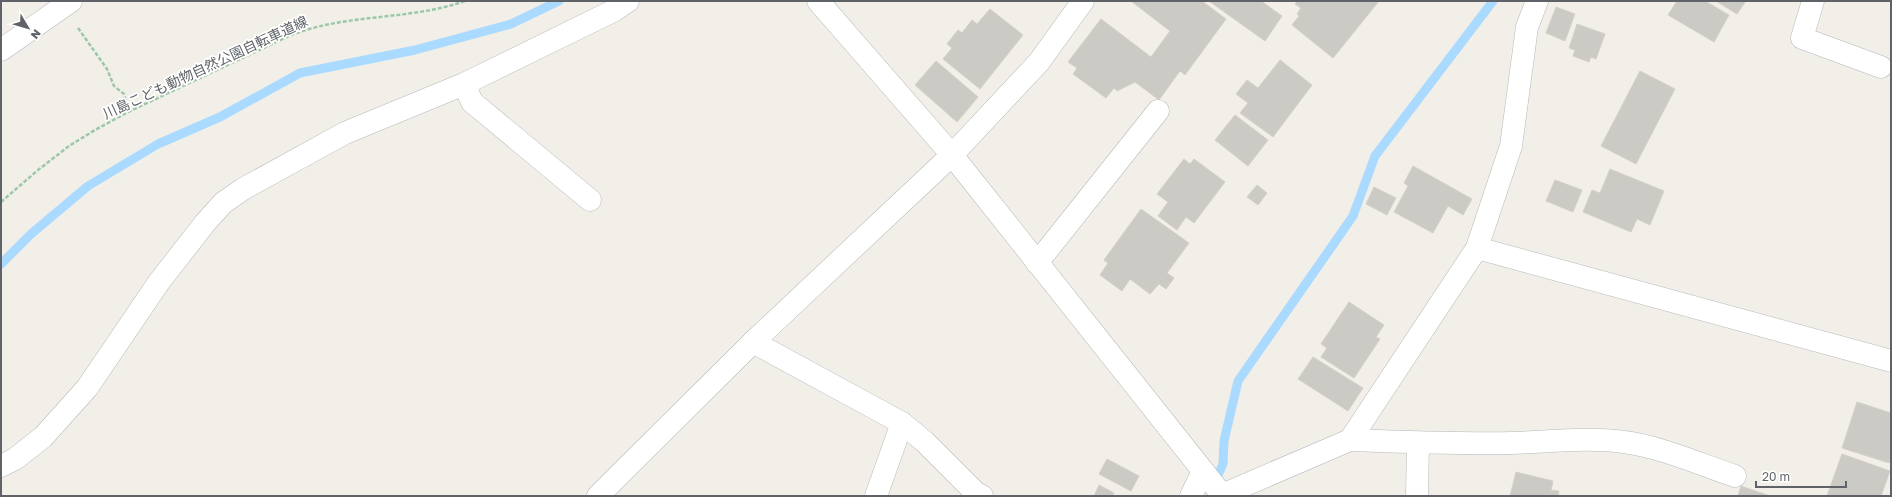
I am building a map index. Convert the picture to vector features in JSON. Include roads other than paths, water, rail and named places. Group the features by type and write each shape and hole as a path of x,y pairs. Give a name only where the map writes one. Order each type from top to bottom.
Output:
{"street":[{"path":"1,50 71,1"},
{"path":"1,466 15,459 43,437 87,388 159,282 205,223 223,203 243,189 345,133 464,84 616,10 628,1"},
{"path":"818,1 952,156 1222,496 1350,440 1418,443 1512,443 1568,440 1624,442 1660,450 1735,476"},
{"path":"598,496 753,342 952,156 1039,62 1083,1"},
{"path":"1350,440 1477,248 1511,146 1527,28 1537,1"},
{"path":"1813,1 1802,38 1881,67"},
{"path":"464,84 472,102 590,200"},
{"path":"1037,263 1158,111"},
{"path":"1477,248 1891,361"},
{"path":"753,342 902,422 925,442 976,493 982,496"},
{"path":"876,496 902,422"},
{"path":"1417,496 1418,443"},
{"path":"1190,496 1203,471"}],"waterway":[{"path":"1,264 31,234 88,186 158,144 220,117 300,73 415,50 511,24 559,1"},
{"path":"1214,484 1223,464 1224,441 1238,381 1353,216 1375,156 1493,1"}]}
